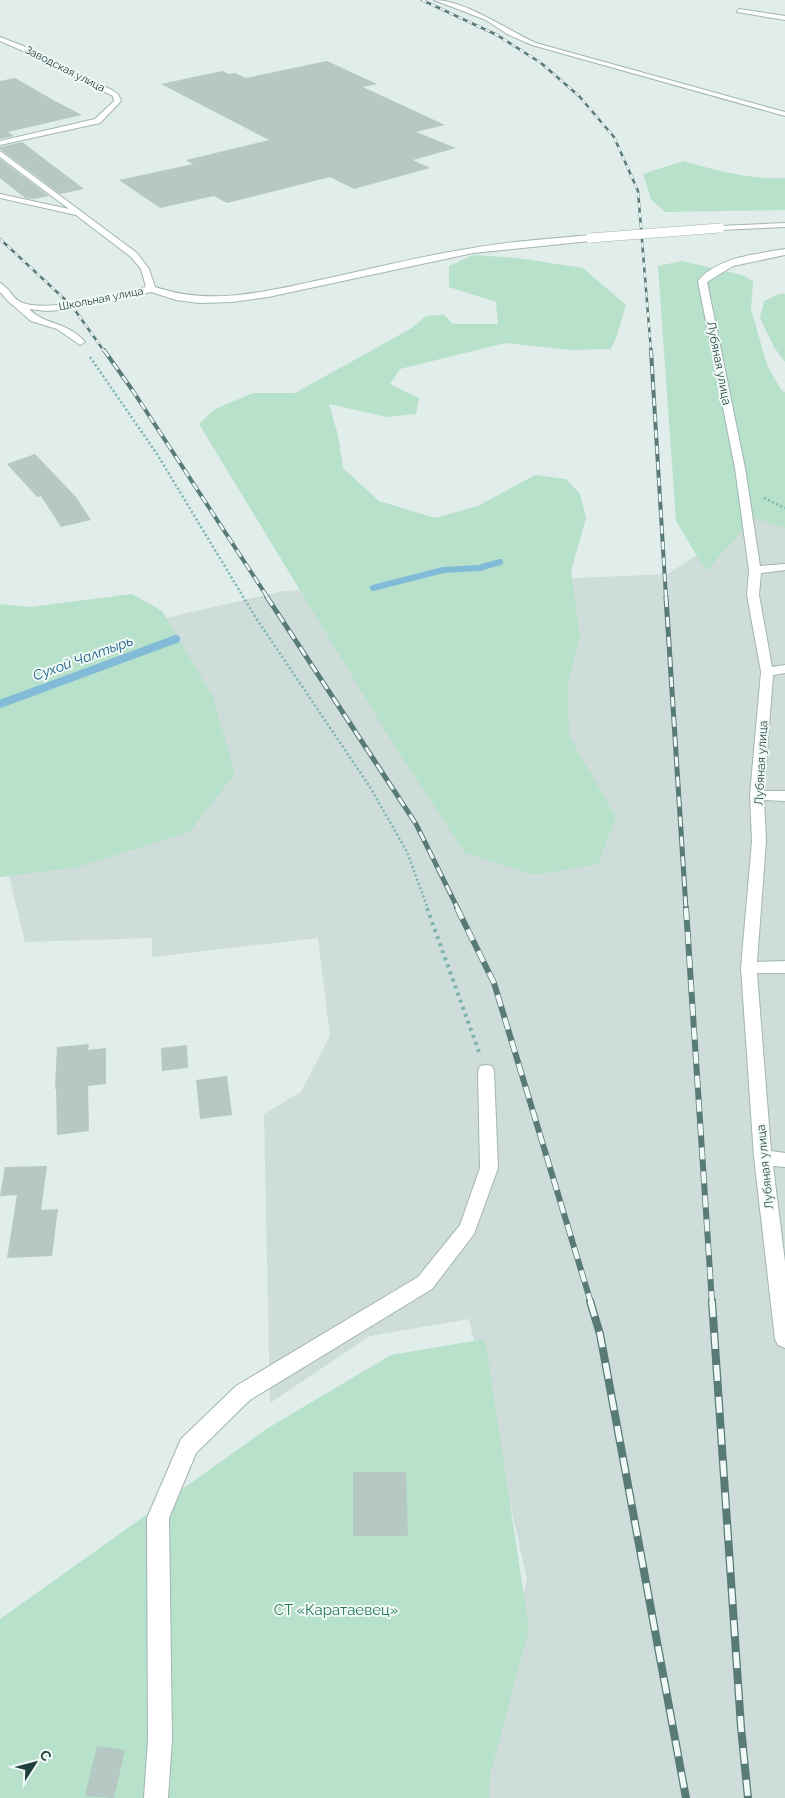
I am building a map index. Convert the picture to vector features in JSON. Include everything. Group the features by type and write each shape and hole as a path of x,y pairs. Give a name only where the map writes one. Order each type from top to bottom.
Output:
{"street":[{"path":"437,0 488,18 509,33 534,44 785,114"},
{"path":"739,11 785,18"},
{"name":"Заводская улица","path":"0,39 24,47 59,67 104,88 116,95 118,101 97,121 0,143"},
{"path":"0,153 134,255 145,269 151,289 176,297 200,300 232,299 268,294 473,250 590,238 785,225"},
{"path":"0,196 81,215"},
{"name":"Лубяная улица","path":"785,252 739,261 712,272 702,281 740,468 755,570 753,595 767,672 757,795 759,841 749,968 763,1157 785,1339"},
{"path":"0,286 10,299 21,306 30,316 40,322 61,328 80,342"},
{"name":"Школьная улица","path":"21,306 47,308 72,306 151,289"},
{"path":"755,570 785,567"},
{"path":"767,672 785,669"},
{"path":"757,795 785,796"},
{"path":"749,968 785,967"},
{"path":"156,1798 160,1739 158,1518 188,1446 243,1393 425,1283 468,1229 489,1168 486,1071"},
{"path":"763,1157 785,1160"}],"path":[{"path":"80,342 158,454 256,618 370,787 407,852 486,1071"}],"shaded area":[{"path":"785,497 785,1798 484,1798 485,1762 527,1579 469,1319 370,1336 270,1403 264,1114 301,1092 330,1036 318,938 152,957 152,938 25,942 0,838 0,656 283,591 668,574"}],"green space":[{"path":"683,161 746,176 785,178 785,210 665,212 651,199 643,174"},
{"path":"473,255 517,258 583,268 626,305 611,349 571,350 505,343 400,369 390,384 419,398 416,414 387,417 329,404 338,435 343,468 379,501 435,518 478,506 535,475 566,479 580,494 586,518 571,571 580,636 568,682 569,736 616,817 598,864 535,875 465,853 400,755 199,424 215,409 253,393 295,393 412,328 426,316 444,315 453,324 498,324 496,302 449,287 449,266"},
{"path":"682,261 742,275 753,281 751,309 767,365 781,390 785,392 785,528 754,518 706,571 676,521 658,266"},
{"path":"782,293 785,294 785,362 774,347 760,318 764,301"},
{"path":"132,594 162,611 213,697 235,774 189,832 78,867 0,877 0,604 30,607"},
{"name":"СТ «Каратаевец»","path":"485,1339 529,1629 490,1775 489,1798 0,1798 0,1619 268,1428 391,1355"}],"building":[{"path":"327,61 377,84 363,87 445,125 416,132 456,148 413,160 430,168 354,189 330,177 227,203 214,196 160,208 119,180 193,164 186,160 269,140 161,84 222,71 229,74 235,73 246,78"},
{"path":"15,78 82,115 8,132 14,136 0,139 0,81"},
{"path":"22,142 84,189 60,194 0,149 0,147"},
{"path":"0,159 49,196 34,199 25,198 0,178"},
{"path":"35,454 76,497 91,520 61,527 41,496 37,497 7,464"},
{"path":"89,1044 88,1050 106,1048 106,1084 88,1086 89,1131 57,1135 55,1089 57,1047"},
{"path":"187,1045 188,1068 162,1071 161,1048"},
{"path":"227,1076 232,1115 200,1119 196,1080"},
{"path":"47,1166 41,1210 58,1209 52,1256 7,1258 17,1195 0,1196 5,1167"},
{"path":"353,1472 406,1472 408,1536 353,1536"},
{"path":"97,1746 125,1750 114,1798 85,1796"}],"waterway":[{"name":"Сухой Чалтырь","path":"373,588 443,570 479,568 500,562"},
{"name":"Сухой Чалтырь","path":"0,704 176,639"}],"railway":[{"path":"422,0 497,35 541,63 579,96 614,137 638,191 651,351"},
{"path":"0,239 72,306 104,351"},
{"path":"104,350 133,391 268,598"},
{"path":"651,350 666,598"},
{"path":"267,597 416,824 458,909"},
{"path":"666,597 686,909"},
{"path":"457,908 494,983 591,1303"},
{"path":"686,908 712,1303"},
{"path":"590,1301 600,1334 686,1798"},
{"path":"712,1301 741,1727 748,1798"}]}
